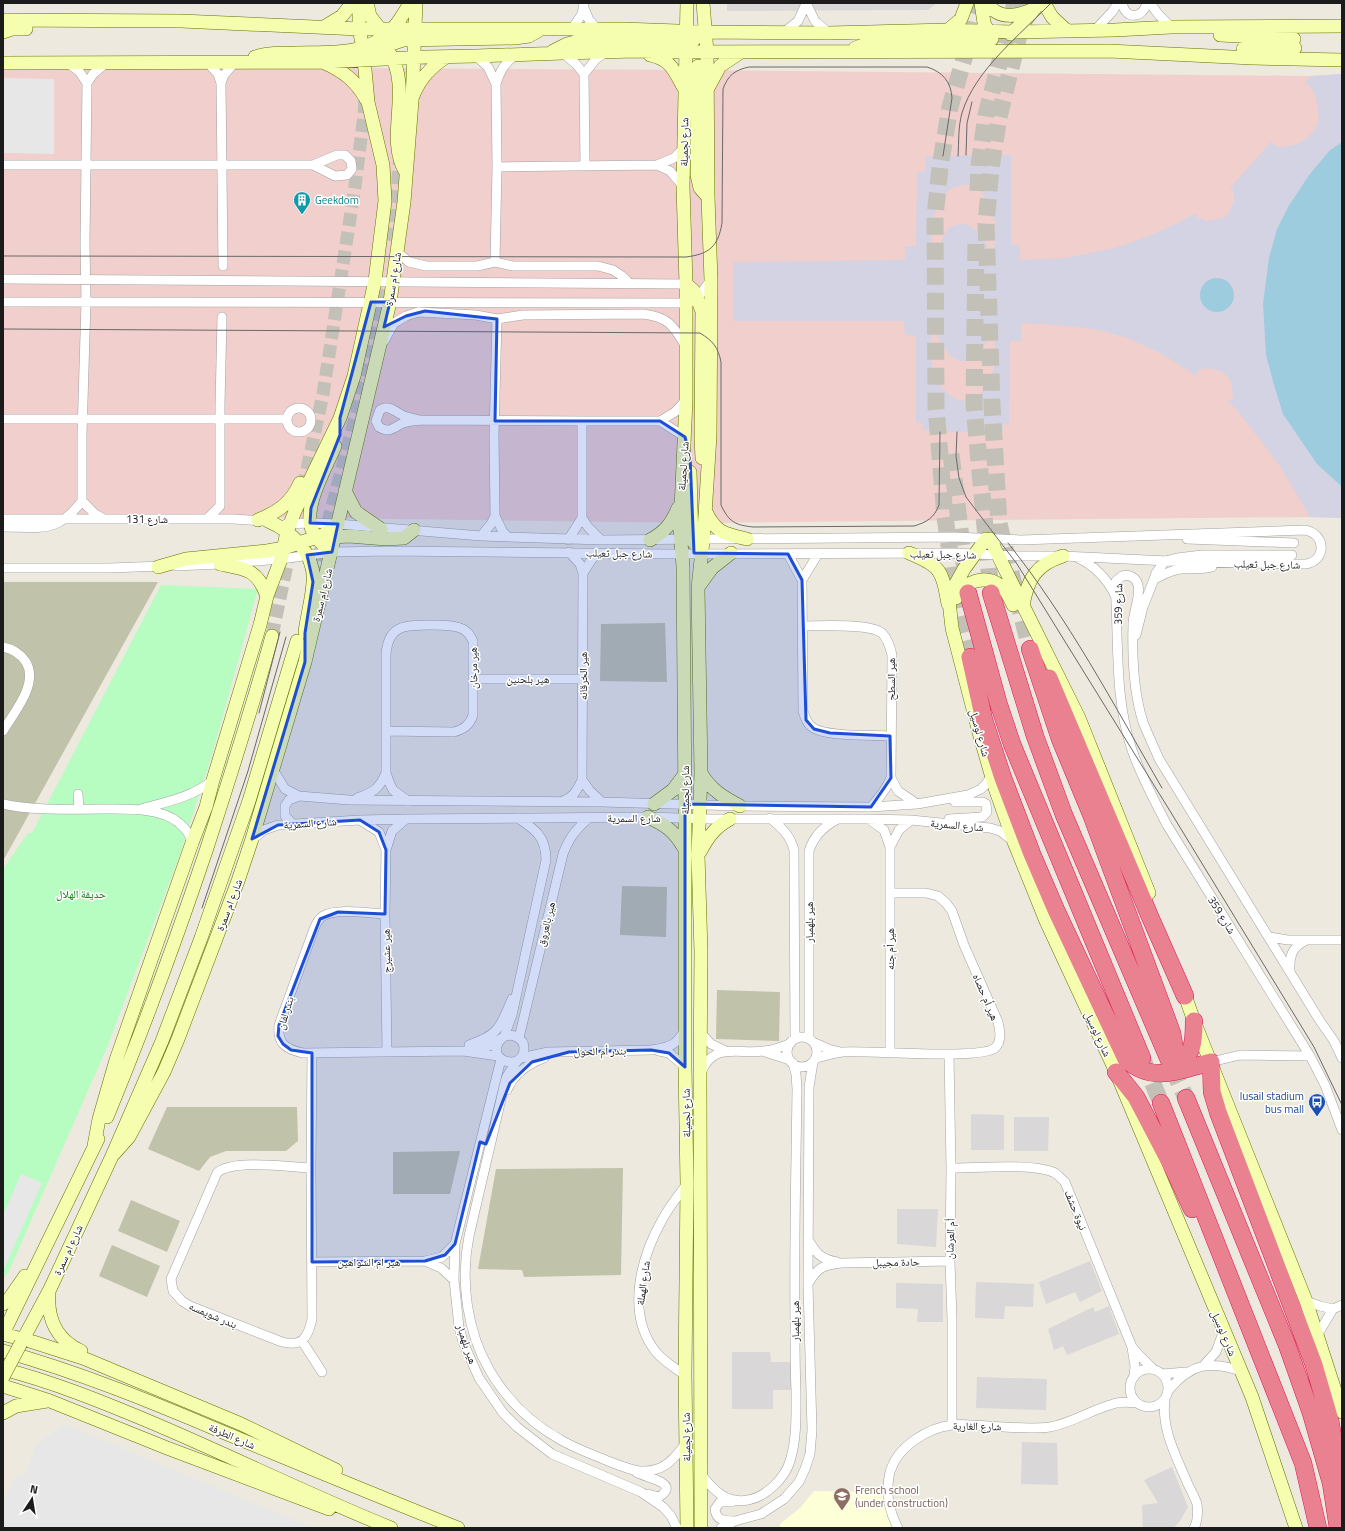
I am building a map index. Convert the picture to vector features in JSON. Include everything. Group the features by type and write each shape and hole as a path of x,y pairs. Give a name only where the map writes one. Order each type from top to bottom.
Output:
{"highway":[{"path":"968,593 998,702 1012,744 1142,1058"},
{"path":"991,593 1035,736 1064,815 1175,1069"},
{"path":"1175,1069 1175,1050 1172,1034 1106,854 1060,739 1030,649 1042,662 1046,670 1185,996"},
{"path":"1135,1041 1091,955 1050,863 1009,764 970,657 984,720 1003,778 1032,854 1126,1059 1139,1070 1154,1074 1211,1062 1212,1092 1218,1112 1320,1383 1331,1425 1342,1489"},
{"path":"1175,1069 1192,1050 1194,1041 1194,1021"},
{"path":"1116,1072 1136,1097 1172,1166 1198,1221 1286,1433 1303,1463"},
{"path":"1186,1098 1291,1358 1311,1413 1331,1483 1338,1528"},
{"path":"1161,1103 1303,1463 1318,1528"}],"street":[{"path":"323,28 342,16 352,3"},
{"name":"شارع ام سمرة","path":"94,1146 99,1119 116,1060 206,807 260,625 267,596 283,554 289,528 295,511 340,418 354,376 375,281 384,220 385,183 380,147 368,102 359,3"},
{"path":"367,3 370,16 385,37 397,71 400,86 399,154 401,164 407,174"},
{"path":"3,63 106,62 209,64 323,62 364,54 385,37 410,3"},
{"name":"شارع ام سمرة","path":"112,1156 129,1137 164,1072 235,888 252,839 306,662 390,302 407,174 416,3"},
{"path":"687,3 695,38 697,175 700,188 708,197"},
{"path":"695,38 703,3"},
{"path":"784,33 798,20 806,3"},
{"path":"806,3 815,21 829,33"},
{"path":"948,30 961,19 967,3"},
{"path":"981,3 990,35 1005,47 1022,51"},
{"path":"987,3 997,12 1016,16 1040,5"},
{"path":"1095,30 1112,12 1118,3"},
{"path":"1122,3 1123,9 1127,14 1131,15 1141,13 1148,3 1171,27"},
{"path":"550,53 567,44 580,41 695,38 784,33 948,30 1004,37 1025,21 1040,5"},
{"path":"1040,5 1066,30"},
{"path":"572,29 579,19 584,6"},
{"path":"584,6 589,20 597,29"},
{"path":"3,20 181,21 362,29 385,37 413,58"},
{"path":"3,32 12,29 84,28 106,24 117,20"},
{"path":"1012,32 1115,30 1171,27 1340,25"},
{"path":"385,37 414,34 515,38 529,36 542,29 597,29 695,38 741,52 1109,51 1294,43 1115,30"},
{"path":"1045,52 1044,41 1047,31"},
{"path":"847,52 872,42 990,35"},
{"path":"221,83 224,75 237,63 268,54 350,51 393,59 635,51 695,38"},
{"name":"شارع لجميلة","path":"686,284 683,186 685,90 695,38"},
{"name":"شارع لجميلة","path":"692,539 706,512 710,435 711,280 708,197 707,91 695,38"},
{"path":"635,51 657,56 664,60 675,69 685,90"},
{"path":"1109,51 1252,58 1342,60"},
{"path":"585,166 584,74 591,64 606,52"},
{"path":"707,91 720,66 741,52"},
{"path":"563,53 576,64 584,74"},
{"path":"495,262 497,167 496,84 504,65 516,54"},
{"path":"476,56 488,67 496,84"},
{"path":"412,101 417,87 425,74 434,64 446,57"},
{"path":"3,527 48,527 65,520 74,512 82,501 86,302 87,83 93,74 106,62"},
{"path":"323,62 344,73 354,81 368,102"},
{"path":"68,63 79,71 87,83"},
{"path":"209,64 218,74 221,83 222,266"},
{"path":"497,167 657,165 674,158 684,149"},
{"path":"3,165 313,165"},
{"path":"657,165 670,171 683,186"},
{"path":"397,252 409,262 420,265 477,266 495,262 513,266 603,267 618,273 629,283"},
{"path":"453,281 454,266"},
{"path":"3,279 392,282 453,281 686,284 694,290 692,300 702,317 701,438 707,480"},
{"path":"3,302 692,300 711,280"},
{"name":"شارع لجميلة","path":"692,300 685,346 685,439 681,500 692,539 698,588 701,773 698,855 701,952 701,1528"},
{"path":"381,345 394,323 406,316 418,312 476,315 497,319 523,315 650,314 669,322 677,331 685,346"},
{"path":"207,519 220,506 222,317"},
{"path":"482,536 495,516 497,319"},
{"path":"420,420 660,421 675,412 686,400"},
{"path":"332,552 318,539 310,523 314,494 340,435 340,418"},
{"path":"3,419 287,419"},
{"path":"568,540 582,518 582,421"},
{"path":"660,421 685,439 688,446 690,456 692,539 694,556"},
{"path":"263,521 287,504 296,491 316,451 320,445 328,442"},
{"path":"345,491 356,512 381,529"},
{"path":"650,540 662,533 670,525 681,500"},
{"path":"82,501 95,514 104,519"},
{"path":"220,506 233,519"},
{"path":"706,512 713,524 722,532 728,535 747,539"},
{"path":"495,516 503,532 508,537"},
{"path":"582,518 588,527 601,540"},
{"name":"شارع 131","path":"3,519 233,519 263,521"},
{"path":"263,521 289,528 313,569 313,582 305,633 306,662"},
{"name":"شارع جبل ثعيلب","path":"289,528 310,523 337,531 381,529 414,530 482,536 568,540 954,537 1021,540 1305,530 1316,534 1322,545 1319,556 1314,562 1306,564 1219,563 1068,556 998,556 975,554 909,553 731,553 694,556 569,552 332,552 302,549"},
{"path":"3,568 109,568 220,564 283,554 302,549 318,539 337,531 349,536 386,539 404,538 414,530"},
{"path":"1102,537 1294,543"},
{"path":"988,539 998,556 1079,718 1098,764 1156,910 1194,1021 1306,1301 1318,1334 1342,1412"},
{"name":"شارع لوسيل","path":"988,539 964,568 949,601 952,628 980,736 992,775 1014,842 1046,921 1116,1072 1241,1371 1273,1457 1296,1528"},
{"path":"158,567 186,559 266,551 283,554"},
{"path":"569,552 580,564 583,573"},
{"path":"583,573 592,559 599,553"},
{"path":"698,588 712,568 731,553"},
{"path":"909,553 927,560 936,567 943,579 950,613"},
{"path":"788,554 802,580 803,711 806,720 810,726 830,733 890,736"},
{"path":"802,580 818,554"},
{"path":"1133,648 1143,607 1156,573 1165,561 1189,556 1292,554"},
{"name":"شارع لجميلة","path":"687,1528 685,1375 687,1184 685,1067 683,566 694,556"},
{"path":"1022,606 1026,589 1033,576 1043,565 1068,556 1087,563 1099,572 1117,597"},
{"path":"1154,579 1181,569 1205,569 1219,563"},
{"path":"220,564 241,568 255,574 260,580 267,596"},
{"name":"هير الخرقانه","path":"582,780 583,573"},
{"name":"شارع 359","path":"1342,1058 1334,1041 1159,759 1148,734 1140,710 1135,681 1133,620 1139,587 1136,580 1130,576 1125,575 1118,578 1116,585 1119,678 1123,712 1132,749 1149,792 1187,859 1310,1056 1324,1085 1342,1130"},
{"path":"950,613 956,596 966,585 983,580 1001,586 1006,591 1027,632 1061,682"},
{"name":"هير مرخان","path":"386,731 454,732 462,730 468,725 473,715 473,642 470,635 465,630 451,625 411,626 401,628 390,638 387,644 386,654 386,731 386,773 393,790 408,801"},
{"name":"هير السطح","path":"803,626 863,627 873,628 882,633 890,647 892,655 890,736 891,778"},
{"name":"شارع ام سمرة","path":"3,1334 94,1146 122,1082 183,917 242,743 272,636"},
{"name":"شارع ام سمرة","path":"3,1377 50,1289 112,1156 162,1041 201,938 249,802 297,640"},
{"path":"3,647 12,650 21,656 29,669 30,679 26,693 3,731"},
{"name":"هير بلحنين","path":"473,679 583,678"},
{"name":"شارع السمرية","path":"274,771 285,789 299,796 349,800 602,802 740,806 871,807 917,804 973,793 986,784 992,775"},
{"path":"349,800 370,794 376,790 381,784 386,773"},
{"path":"701,773 706,783 714,790 724,798 740,806"},
{"path":"654,804 673,790 685,774"},
{"path":"890,847 899,830 911,820 978,818 982,817 988,812 986,804 979,801 917,804 898,790 891,778"},
{"path":"871,807 888,787 891,778"},
{"path":"138,810 187,795 204,787 213,780"},
{"path":"562,802 574,795 582,780 590,791 602,802"},
{"path":"78,794 79,809"},
{"path":"292,823 285,816 285,806 289,800 299,796"},
{"path":"3,804 40,808 138,810 157,813 179,822 190,835 192,843"},
{"path":"648,817 671,830 684,848"},
{"name":"شارع السمرية","path":"252,839 259,833 272,826 292,823 406,819 648,817 700,819 770,818 911,820 990,828 1000,831 1014,842"},
{"name":"هير بالعروق","path":"502,1038 512,1015 546,860 546,852 538,832 518,818"},
{"name":"هير بالعروق","path":"520,1040 563,854 574,831 589,818"},
{"name":"هير بلهمبار","path":"770,818 784,829 791,840 794,850 793,1041"},
{"name":"هير عشيرج","path":"387,1052 385,914 386,850 392,831 406,819"},
{"path":"698,855 710,835 720,825 730,819"},
{"name":"هير بلهمبار","path":"811,1040 809,851 820,831 839,819"},
{"name":"هير أم جنه","path":"867,819 884,830 890,847 890,1052"},
{"name":"هير عشيرج","path":"360,820 380,832 386,850"},
{"name":"هير أم حصاه","path":"811,1040 831,1050 842,1052 949,1054 985,1053 998,1044 1000,1037 998,1022 964,945 952,911 938,896 926,893 891,892"},
{"name":"بندر لفان","path":"385,914 338,912 324,916 317,923 283,1015 278,1036 283,1044 292,1050 302,1053 463,1052 499,1058"},
{"path":"1269,936 1288,940 1342,940"},
{"path":"1291,973 1290,959 1293,950 1306,940"},
{"name":"هير بالعروق","path":"446,1052 482,1040 495,1032 500,1027 518,989"},
{"name":"بندر أم الحول","path":"519,1059 548,1052 651,1050 667,1048 680,1040 685,1030"},
{"path":"700,1032 711,1044 726,1051"},
{"path":"514,1036 520,1040 524,1050 519,1059 509,1063 499,1058 496,1047 502,1038 514,1036"},
{"path":"700,1078 707,1061 717,1054 726,1051 763,1051 778,1048 802,1037 811,1040 817,1050 815,1060 803,1067 763,1051"},
{"name":"بندر لفان","path":"463,1052 490,1045 502,1038"},
{"name":"بندر أم الحول","path":"520,1040 533,1048 548,1052"},
{"path":"791,1061 788,1051 793,1041"},
{"name":"بندر أم الحول","path":"651,1050 669,1053 685,1067"},
{"name":"هير بلهمبار","path":"498,1114 510,1083 519,1072 532,1062 549,1056 569,1052"},
{"name":"هير أم حصاه","path":"815,1060 842,1052"},
{"path":"312,1053 312,1319 308,1334 302,1341 322,1372"},
{"name":"أم العرشان","path":"949,1054 952,1424"},
{"path":"1211,1062 1240,1055 1310,1056"},
{"name":"هير بلهمبار","path":"499,1058 455,1244 454,1280 459,1327 464,1342 480,1378 503,1413 522,1432 552,1454 641,1492 663,1507 671,1516 677,1528"},
{"name":"هير بلهمبار","path":"519,1059 507,1076 465,1257 466,1299 476,1339 489,1370 499,1385 519,1408 532,1420 560,1440 634,1471 656,1470 664,1466 673,1459 686,1443"},
{"name":"هير بلهمبار","path":"721,1528 735,1521 761,1514 784,1499 798,1482 805,1469 810,1454 812,1430 808,1284 809,1087 815,1060"},
{"name":"هير بلهمبار","path":"735,1521 721,1520 715,1514 715,1509 720,1502 749,1500 774,1486 783,1476 790,1462 794,1446 796,1407 794,1247 797,1089 796,1074 791,1061"},
{"name":"بندر شويمسه","path":"302,1341 290,1344 282,1342 190,1306 173,1291 171,1279 214,1178 220,1170 231,1166 243,1165 311,1168"},
{"name":"نيوة حشف","path":"951,1168 1008,1167 1042,1169 1055,1173 1065,1182 1132,1347 1135,1366 1134,1377"},
{"name":"شارع الهملة","path":"685,1375 656,1353 644,1333 639,1315 639,1292 644,1262 652,1239 661,1221 687,1184"},
{"name":"حادة مجيبل","path":"808,1238 819,1255 829,1260 842,1263"},
{"name":"هير ام الشواهين","path":"312,1262 426,1262 442,1257 455,1244"},
{"name":"حادة مجيبل","path":"808,1284 813,1274 823,1266 842,1263 950,1261"},
{"name":"هير ام الشواهين","path":"426,1262 441,1268 454,1280"},
{"path":"3,1304 25,1276 38,1264"},
{"path":"50,1289 50,1319 56,1331 68,1344 93,1358 106,1368"},
{"path":"1306,1301 1320,1306 1338,1307"},
{"path":"1318,1334 1338,1307"},
{"path":"1168,1390 1186,1372 1205,1364 1220,1345 1224,1330"},
{"path":"3,1334 22,1341 64,1351 241,1424 345,1475 389,1501"},
{"name":"نيوة حشف","path":"1132,1347 1158,1372"},
{"name":"شارع الطرفة","path":"3,1351 53,1365 120,1390 458,1528"},
{"path":"1205,1364 1220,1365 1241,1371"},
{"name":"شارع الطرفة","path":"3,1369 50,1382 82,1393 205,1445 386,1526"},
{"path":"1165,1400 1155,1407 1145,1407 1137,1402 1132,1397 1130,1386 1134,1377 1145,1370 1158,1372 1186,1372"},
{"path":"1158,1372 1166,1379 1168,1390 1163,1411 1165,1424 1177,1460 1197,1503 1198,1514 1194,1528"},
{"path":"3,1386 50,1401 321,1507 386,1526"},
{"name":"شارع الغارية","path":"1113,1403 1130,1386"},
{"path":"3,1413 16,1406 50,1401"},
{"name":"شارع الغارية","path":"898,1528 893,1518 887,1496 892,1466 902,1449 919,1436 952,1424 1032,1428 1050,1427 1066,1423 1113,1403 1137,1402"},
{"path":"1150,1407 1165,1424"},
{"path":"634,1471 641,1476 659,1480 664,1483 666,1488 664,1494 660,1497 641,1492"},
{"path":"701,1473 709,1485 717,1492 724,1497 737,1501"}],"highlighted area":[{"path":"371,302 390,302 384,327 406,316 425,311 497,319 495,421 660,421 685,437 690,456 694,553 788,554 802,580 806,720 814,729 830,733 890,736 891,778 871,807 685,804 685,1067 669,1053 651,1050 569,1052 532,1062 510,1083 486,1144 480,1142 455,1244 445,1255 425,1261 312,1262 312,1053 291,1050 283,1044 278,1036 279,1025 320,919 338,912 385,914 386,850 379,832 360,820 278,825 252,839 305,662 305,633 313,582 307,555 332,552 338,524 310,523 311,508 340,435 340,418"}],"shaded area":[{"path":"727,3 937,3 928,10 727,11"},
{"path":"3,66 695,70 1310,76 1342,74 1342,142 1330,150 1309,175 1288,207 1277,229 1269,257 1263,303 1317,464 1342,487 1342,518 1310,517 695,523 3,514"},
{"path":"1342,74 1342,142 1330,150 1309,175 1288,207 1277,229 1269,257 1263,303 1317,464 1342,487 1342,518 1310,517 1280,466 1237,410 1227,401 1232,400 1233,396 1231,382 1221,371 1206,368 1198,370 1197,376 1162,354 1128,338 1099,330 1070,326 1022,323 1021,341 1010,341 1009,424 1003,424 1003,431 957,432 923,430 922,423 916,423 916,336 905,335 904,321 733,321 733,262 905,260 905,246 916,246 917,171 926,172 925,156 1011,155 1011,245 1020,245 1020,260 1066,258 1115,248 1147,237 1197,213 1197,218 1208,221 1223,218 1228,214 1234,201 1234,191 1230,188 1271,142 1276,146 1284,147 1297,144 1306,139 1314,131 1318,123 1319,114 1315,95 1311,87 1305,85 1310,76","holes":["962,185 969,185 978,189 986,198 995,222 994,255 990,254 987,244 975,229 968,225 960,224 954,225 948,229 944,235 937,254 933,254 931,228 939,202 946,192","1217,277 1232,285 1235,293 1231,305 1228,308 1220,312 1215,312 1202,287 1208,280","931,331 936,331 940,342 951,357 959,361 973,360 979,356 983,350 989,331 993,331 996,357 993,370 989,383 981,393 973,399 966,401 959,400 951,396 942,388 936,377 932,364"]},
{"path":"3,78 54,79 54,154 3,153"},
{"path":"3,582 158,582 3,861"},
{"path":"665,623 667,682 600,681 601,624"},
{"path":"622,886 667,887 666,937 620,935"},
{"path":"717,990 780,992 779,1041 716,1039"},
{"path":"167,1107 297,1107 298,1141 286,1151 226,1151 210,1157 199,1171 148,1149"},
{"path":"971,1114 1004,1115 1004,1150 971,1150"},
{"path":"1014,1117 1049,1117 1048,1151 1014,1151"},
{"path":"460,1151 450,1194 393,1194 393,1152"},
{"path":"623,1168 621,1275 524,1277 522,1270 478,1269 496,1169"},
{"path":"21,1174 42,1183 5,1267 3,1267 3,1215"},
{"path":"131,1200 180,1221 167,1252 118,1231"},
{"path":"897,1209 938,1209 936,1247 897,1244"},
{"path":"112,1245 160,1266 147,1297 99,1276"},
{"path":"1090,1261 1102,1291 1080,1302 1075,1292 1046,1304 1039,1282"},
{"path":"976,1282 1034,1284 1033,1307 1005,1306 1004,1319 975,1318"},
{"path":"896,1283 943,1284 943,1322 917,1322 918,1309 896,1308"},
{"path":"1109,1306 1119,1334 1067,1355 1063,1346 1054,1350 1048,1329 1093,1307 1095,1312"},
{"path":"732,1352 770,1352 771,1362 791,1362 791,1390 773,1390 773,1409 732,1409"},
{"path":"977,1377 1047,1379 1046,1410 976,1408"},
{"path":"64,1424 313,1528 3,1528 3,1502 17,1474 24,1477 36,1445"},
{"path":"1022,1442 1057,1443 1058,1485 1021,1484"},
{"path":"1172,1467 1188,1507 1180,1521 1174,1527 1143,1528 1142,1505 1158,1503 1144,1480"},
{"name":"French school (under construction)","path":"814,1491 884,1492 894,1528 780,1528 780,1524 800,1508"}],"green space":[{"name":"حديقة الهلال","path":"161,585 258,589 212,755 180,854 108,1045 8,1273 3,1278 3,869 28,833 32,833"}],"water":[{"path":"1342,142 1342,487 1317,464 1283,414 1266,355 1263,303 1269,257 1277,229 1288,207 1309,175 1330,150"},
{"path":"1214,278 1220,278 1224,279 1231,285 1234,295 1233,302 1227,309 1220,312 1214,312 1210,311 1203,305 1200,298 1200,292 1201,288 1207,281"}],"tunnel":[{"path":"970,657 956,595 945,517 936,407 935,217 940,167 950,107 980,3"},
{"path":"978,191 979,165 986,115 1015,3"},
{"path":"1027,3 999,117 991,168 986,224 992,405 999,524 1030,649"},
{"path":"303,488 323,394 355,186 365,97"},
{"path":"393,241 400,154"},
{"path":"976,244 974,406 991,593"},
{"path":"313,579 368,369 386,290"},
{"path":"951,454 965,571"},
{"path":"272,636 291,546"},
{"path":"1143,1060 1161,1103"},
{"path":"1172,1067 1186,1098"}],"tram line":[{"path":"958,156 959,129 962,113 968,97 977,82 1000,54 1051,3"},
{"path":"3,256 694,256 701,254 715,244 722,223 723,89 727,80 733,74 749,67 927,67 933,69 942,75 948,82 952,98 943,156"},
{"path":"966,155 967,123 972,102"},
{"path":"3,329 700,333 714,345 721,362 721,505 733,522 753,527 914,526 923,523 935,513 939,505 940,432"},
{"path":"957,432 956,456 959,478 966,497 1017,564 1170,811 1314,1047 1342,1105"},
{"path":"1008,543 1051,601 1090,662 1162,788"},
{"path":"259,713 280,632"},
{"path":"202,908 248,771 286,637"}],"place":[{"name":"Geekdom","path":"302,215"},
{"name":"lusail stadium bus mall","path":"1317,1117"},
{"name":"French school (under construction)","path":"842,1511"}]}
